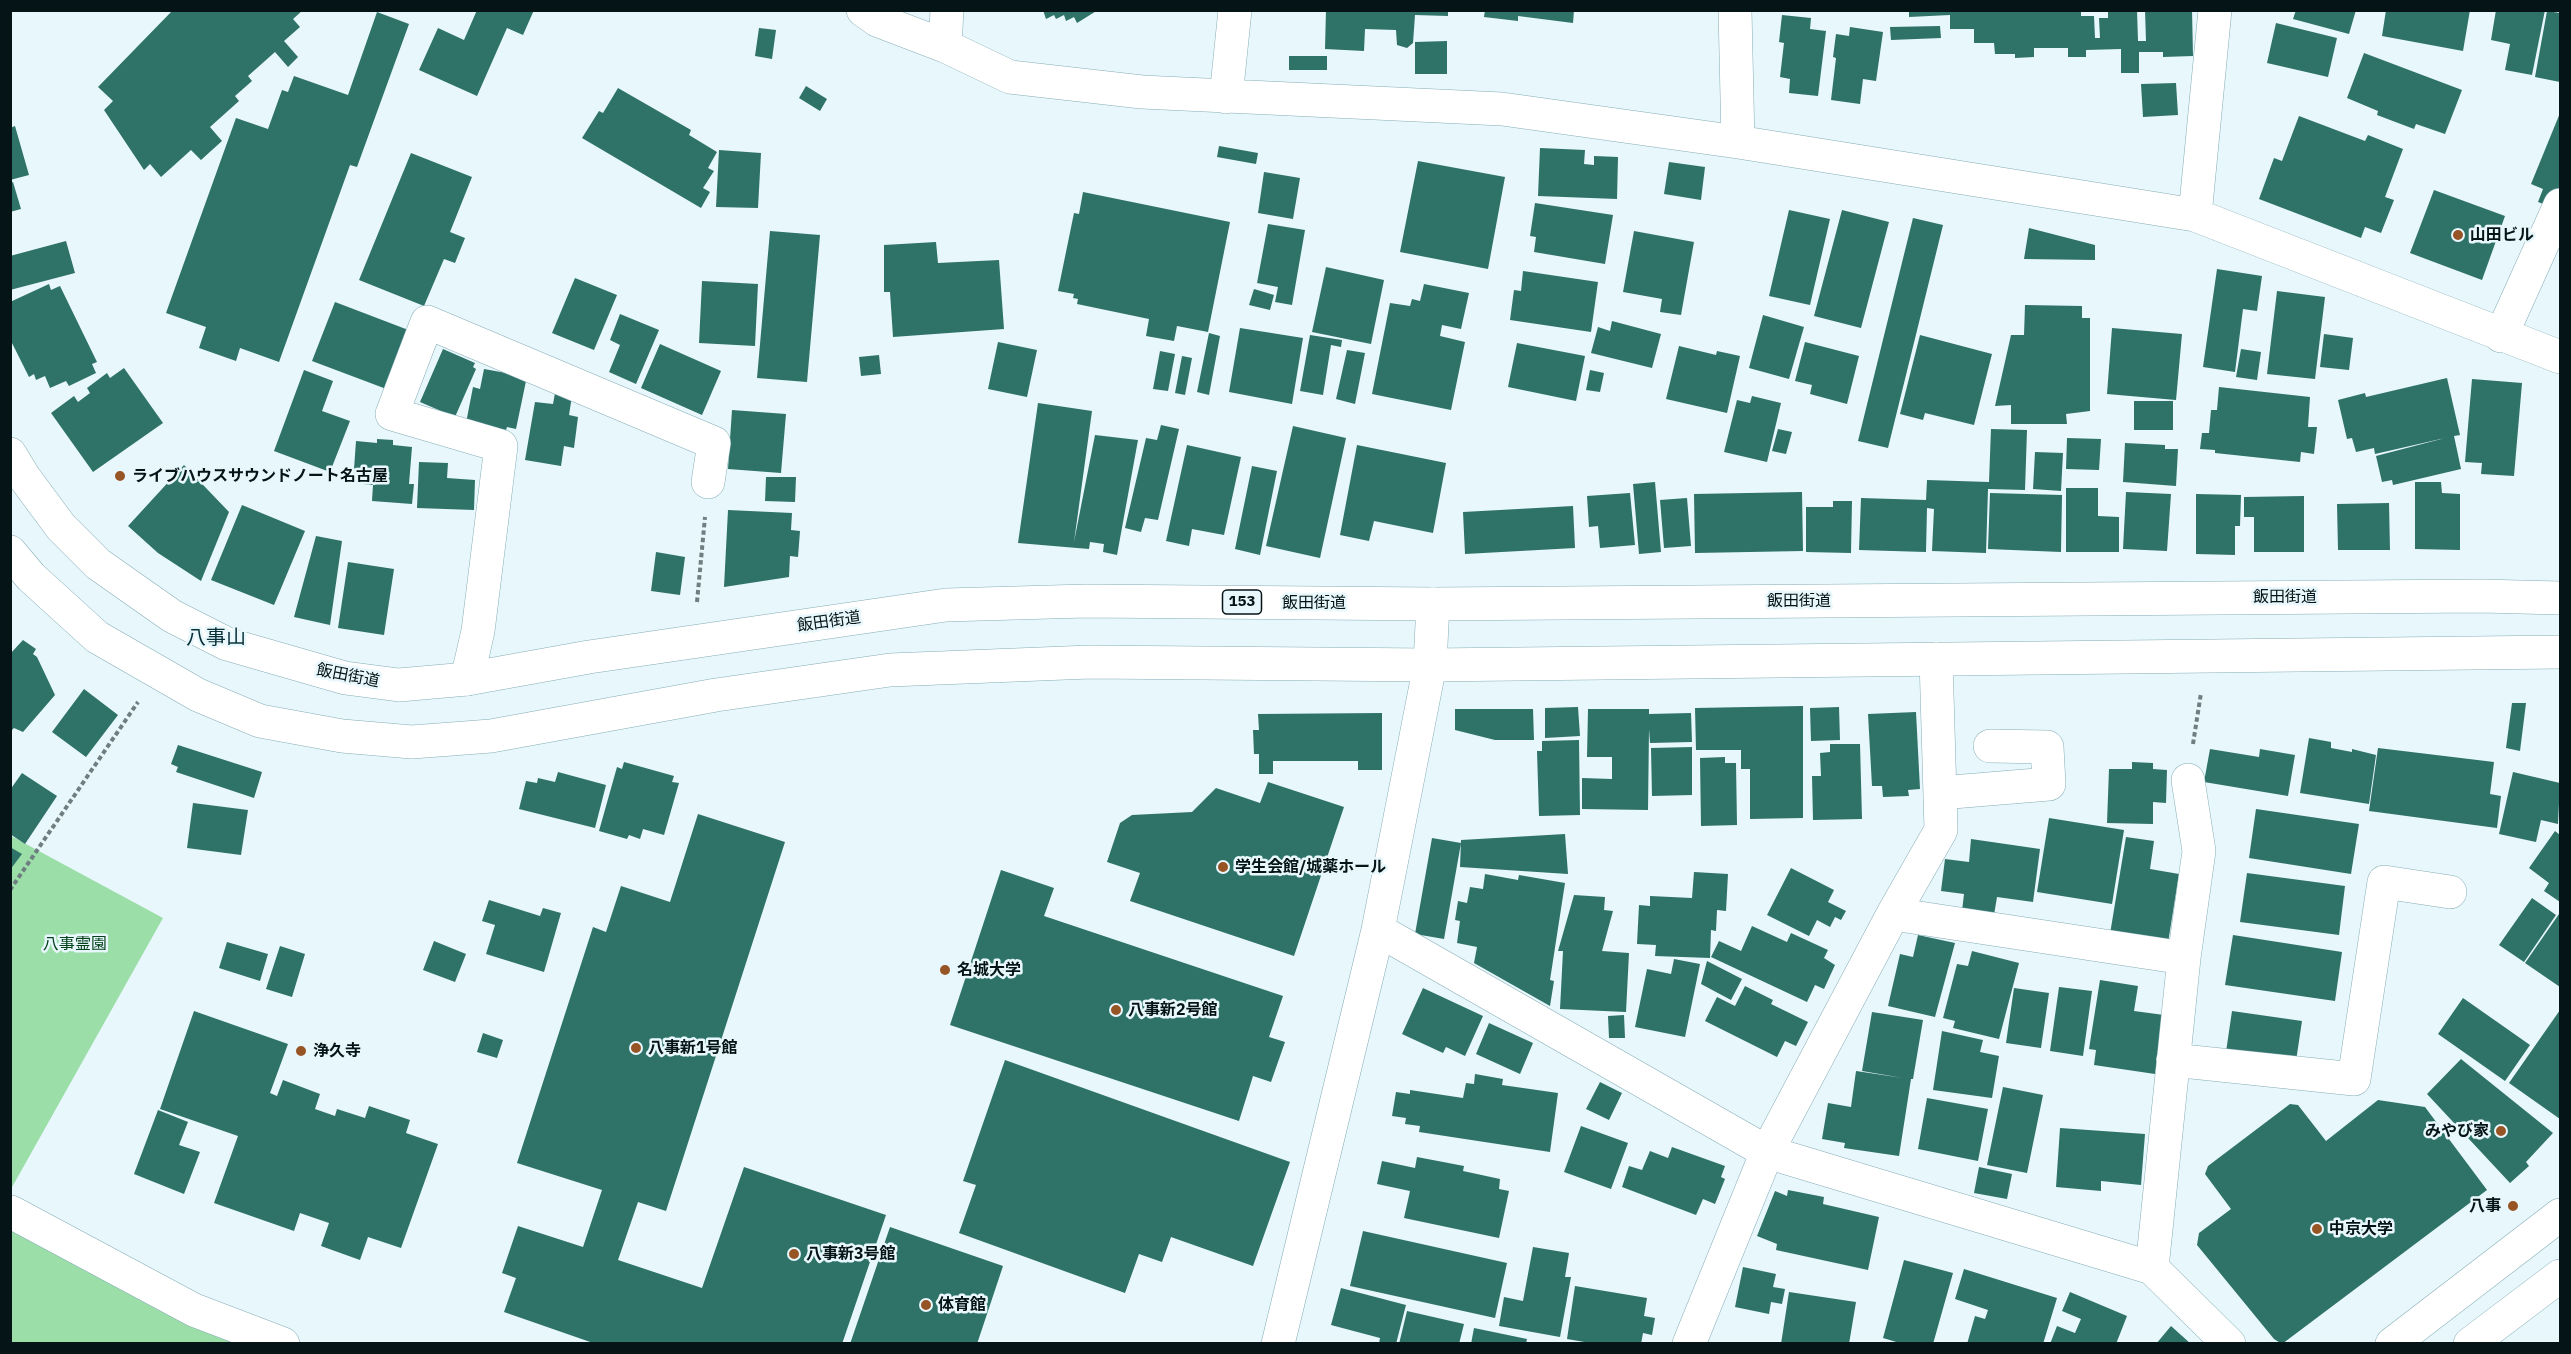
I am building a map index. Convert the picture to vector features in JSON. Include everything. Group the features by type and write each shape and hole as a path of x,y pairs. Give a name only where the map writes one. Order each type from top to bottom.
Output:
{"main road":[{"path":"863,10 877,20 945,46 1010,77 1142,92 1502,109 1738,142 2195,215 2501,336 2560,357"},
{"path":"945,46 947,10"},
{"path":"1227,97 1235,10"},
{"path":"1735,10 1738,142"},
{"path":"2195,215 2215,10"},
{"path":"2501,336 2560,205"},
{"path":"467,679 478,631 501,446 392,414 427,322 714,443 708,482"},
{"name":"飯田街道","path":"10,454 61,527 98,564 172,616 227,645 345,678 399,684 467,679 589,657 946,605 1086,601 1433,604 2481,596 2560,598"},
{"path":"10,552 31,577 97,637 198,696 260,721 342,736 400,741 491,736 716,695 890,670 1090,662 1430,665 2560,652"},
{"path":"1278,1344 1378,930 1430,665 1433,604"},
{"path":"1689,1344 1767,1152 1893,914 1941,830 1936,658"},
{"path":"1940,794 2049,784 2047,747 1990,746"},
{"path":"2152,1268 2184,957 2199,851 2188,780"},
{"path":"2173,1060 2354,1079 2384,882 2450,892"},
{"path":"1893,914 2184,957"},
{"path":"1378,930 1767,1152 2152,1268 2229,1344"},
{"path":"11,1212 194,1310 283,1344"},
{"path":"2392,1344 2560,1215"},
{"path":"2470,1344 2560,1276"}],"path":[{"path":"696,606 708,482"},
{"path":"2188,780 2201,692"},
{"path":"10,890 139,702"}],"green space":[{"name":"八事霊園","path":"11,836 163,918 11,1189"},
{"path":"11,1228 253,1343 11,1343"}],"building":[{"path":"173,10 303,10 293,19 300,27 284,41 298,57 288,67 275,52 248,76 252,81 235,96 239,101 210,127 222,141 201,160 191,150 161,177 150,164 144,170 104,110 113,101 98,87"},
{"path":"477,10 534,10 523,35 507,28 477,96 419,70 438,28 464,40"},
{"path":"1043,10 1098,10 1077,23 1074,17 1066,21 1064,15 1056,19 1054,15 1046,19"},
{"path":"1326,10 1448,10 1448,16 1415,15 1413,43 1407,48 1397,45 1396,30 1365,29 1364,51 1325,49"},
{"path":"1485,10 1574,10 1573,23 1518,16 1518,21 1484,17"},
{"path":"1909,10 2081,10 2081,16 2094,16 2095,38 2100,38 2099,18 2108,18 2108,10 2137,10 2138,41 2146,41 2145,10 2192,10 2193,56 2163,57 2163,52 2139,52 2139,73 2121,73 2121,49 2086,50 2086,57 2068,57 2068,48 2034,48 2034,57 2015,58 2015,54 1995,54 1994,43 1974,43 1974,29 1950,29 1950,15 1909,17"},
{"path":"2296,10 2356,10 2349,34 2293,19"},
{"path":"2386,10 2470,10 2463,51 2382,36"},
{"path":"2496,10 2545,10 2532,75 2505,70 2510,44 2491,40"},
{"path":"2547,11 2560,13 2560,82 2535,77"},
{"path":"377,12 409,24 357,167 350,165 279,362 240,348 236,361 199,348 206,327 166,313 236,118 268,129 282,90 288,92 294,76 348,95"},
{"path":"1782,15 1811,18 1810,29 1826,31 1818,96 1789,93 1790,79 1780,77 1784,43 1779,42"},
{"path":"2276,23 2337,38 2328,77 2267,63"},
{"path":"1940,26 1941,38 1891,40 1890,27"},
{"path":"1850,27 1883,32 1876,81 1863,79 1860,104 1831,100 1836,58 1833,57 1836,34 1849,36"},
{"path":"759,28 776,30 772,59 755,56"},
{"path":"1447,41 1447,74 1415,74 1415,42"},
{"path":"2364,53 2462,90 2445,134 2416,124 2414,129 2377,115 2378,111 2347,98"},
{"path":"1289,56 1327,56 1327,70 1289,70"},
{"path":"2176,83 2178,115 2143,117 2141,84"},
{"path":"806,86 827,99 820,111 799,98"},
{"path":"618,88 691,130 689,135 717,152 708,168 714,171 703,188 710,192 701,208 582,138 599,111 603,113"},
{"path":"2560,113 2560,201 2557,209 2538,202 2543,189 2531,184"},
{"path":"2299,116 2365,141 2368,135 2403,149 2385,197 2394,200 2381,233 2365,227 2361,238 2259,199 2274,158 2282,161"},
{"path":"15,126 29,175 10,180 10,128"},
{"path":"1219,146 1258,153 1256,164 1217,157"},
{"path":"1540,148 1585,150 1584,164 1594,165 1594,156 1618,157 1617,199 1538,196"},
{"path":"719,150 761,153 758,208 716,207"},
{"path":"411,153 472,177 450,232 465,238 455,263 444,259 424,306 359,280"},
{"path":"1418,161 1505,177 1488,269 1400,252"},
{"path":"1669,162 1705,167 1701,200 1664,194"},
{"path":"1264,172 1300,178 1293,219 1258,213"},
{"path":"13,182 21,209 10,212 10,183"},
{"name":"山田ビル","path":"2434,190 2505,216 2482,280 2410,253"},
{"path":"1083,192 1230,222 1208,332 1177,326 1174,341 1146,336 1149,319 1077,304 1078,299 1073,298 1074,294 1058,291 1074,213 1079,214"},
{"path":"1535,203 1613,215 1605,264 1534,252 1536,237 1530,236"},
{"path":"1789,210 1830,219 1810,305 1769,296"},
{"path":"1842,210 1889,222 1861,328 1814,316"},
{"path":"1913,218 1943,225 1888,448 1858,441"},
{"path":"1268,224 1305,230 1292,305 1275,302 1278,287 1257,283"},
{"path":"2029,228 2095,245 2095,260 2024,259"},
{"path":"770,231 820,235 807,382 757,378"},
{"path":"1634,231 1694,242 1681,315 1660,312 1662,299 1623,292"},
{"path":"66,241 75,273 10,290 10,256"},
{"path":"936,242 938,263 999,260 1004,329 893,337 890,292 884,292 884,245"},
{"path":"1326,267 1384,280 1371,344 1312,332"},
{"path":"2217,269 2262,276 2257,311 2243,309 2235,372 2203,367"},
{"path":"1523,271 1598,282 1591,332 1510,320 1514,290 1521,291"},
{"path":"575,278 617,295 594,350 552,333"},
{"path":"702,281 758,284 755,346 699,343"},
{"path":"49,284 51,290 60,286 97,362 92,364 96,373 69,386 66,381 50,388 45,376 36,380 34,374 29,377 10,339 10,302"},
{"path":"1424,284 1469,293 1461,329 1442,325 1440,336 1465,342 1451,410 1372,394 1390,303 1410,306 1412,299 1420,301"},
{"path":"1254,289 1274,295 1270,310 1249,305"},
{"path":"2277,291 2325,297 2315,379 2267,374"},
{"path":"335,302 411,331 389,390 312,361"},
{"path":"2025,305 2082,306 2082,318 2090,318 2090,411 2066,414 2067,424 2011,424 2011,405 1995,406 2011,335 2024,335"},
{"path":"620,314 659,330 636,384 609,372 620,345 610,340"},
{"path":"1763,315 1804,327 1789,379 1749,368"},
{"path":"1612,321 1661,334 1652,368 1591,353 1598,327 1610,331"},
{"path":"1240,328 1303,338 1292,404 1229,392"},
{"path":"2112,328 2182,334 2176,400 2107,394"},
{"path":"1209,333 1220,336 1209,395 1197,392"},
{"path":"2324,334 2353,338 2349,370 2320,367"},
{"path":"1310,335 1342,340 1341,347 1331,345 1323,395 1300,391"},
{"path":"1920,335 1992,354 1974,425 1925,413 1923,420 1900,414"},
{"path":"998,342 1037,350 1027,397 988,389"},
{"path":"1805,342 1859,356 1847,404 1810,394 1812,385 1795,381"},
{"path":"1517,343 1585,356 1576,401 1508,387"},
{"path":"660,344 721,371 702,415 641,388"},
{"path":"1679,346 1716,355 1717,351 1740,356 1727,413 1666,399"},
{"path":"443,349 475,363 473,367 476,369 455,417 420,402"},
{"path":"2241,349 2261,352 2257,380 2236,377"},
{"path":"1347,350 1365,353 1355,404 1336,399"},
{"path":"1160,351 1175,354 1168,391 1153,389"},
{"path":"879,355 881,374 861,376 859,357"},
{"path":"1182,356 1192,358 1185,395 1175,393"},
{"path":"124,368 163,423 93,472 51,413 74,396 78,402 90,393 87,388 107,373 110,378"},
{"path":"484,369 523,376 522,380 526,381 516,429 507,427 506,430 466,423 473,387 480,389"},
{"path":"304,370 333,381 322,411 350,421 330,472 274,451"},
{"path":"1590,370 1604,373 1600,392 1586,390"},
{"path":"2447,378 2460,435 2454,436 2461,469 2393,485 2392,480 2382,482 2376,456 2445,438 2375,454 2374,448 2356,452 2352,438 2347,439 2338,400 2365,393 2366,397"},
{"path":"2472,379 2522,383 2514,476 2481,474 2482,463 2465,462"},
{"path":"2219,387 2310,397 2308,427 2317,427 2314,454 2301,452 2300,462 2215,453 2215,450 2200,449 2202,433 2209,433 2211,410 2217,410"},
{"path":"555,393 572,396 569,415 578,417 574,448 564,446 561,466 525,460 535,402 553,404"},
{"path":"1752,396 1781,403 1767,462 1724,452 1737,400 1750,403"},
{"path":"2134,401 2173,401 2173,430 2134,430"},
{"path":"1038,403 1092,411 1074,542 1095,435 1138,440 1117,555 1103,552 1104,544 1090,542 1089,549 1018,543"},
{"path":"732,410 786,414 781,473 728,469"},
{"path":"1161,425 1179,429 1158,520 1145,518 1141,532 1125,528 1146,438 1157,440"},
{"path":"1293,426 1346,438 1320,558 1266,546"},
{"path":"1778,429 1792,432 1786,454 1772,451"},
{"path":"1991,429 2027,430 2025,490 1988,489 1986,553 1932,551 1934,509 1927,508 1926,552 1859,550 1861,498 1926,500 1927,480 1989,482"},
{"path":"2067,438 2101,439 2099,470 2066,469"},
{"path":"377,439 393,440 393,445 412,447 409,484 414,484 412,504 372,501 373,485 353,483 356,441 377,443"},
{"path":"2125,443 2165,445 2165,449 2178,449 2176,486 2123,482"},
{"path":"1187,445 1241,457 1224,535 1192,529 1189,546 1166,541"},
{"path":"1357,445 1446,463 1433,533 1374,521 1369,541 1340,535"},
{"path":"2035,452 2063,453 2061,491 2033,489"},
{"path":"419,462 448,463 447,478 475,480 474,510 417,508"},
{"path":"184,465 229,512 201,581 158,553 128,526"},
{"path":"1252,466 1277,471 1260,555 1235,549"},
{"path":"766,477 796,477 795,502 765,501"},
{"path":"1655,482 1661,552 1639,554 1633,484"},
{"path":"2415,482 2441,482 2442,493 2460,494 2460,550 2415,549"},
{"path":"2066,488 2098,488 2098,516 2119,517 2119,552 2066,552"},
{"path":"1802,492 1803,551 1695,553 1694,494"},
{"path":"2126,492 2171,494 2167,551 2123,549"},
{"path":"1630,493 1635,545 1600,548 1598,526 1589,527 1587,496"},
{"path":"1990,493 2062,495 2061,552 1988,549"},
{"path":"2196,494 2241,495 2240,526 2235,526 2235,555 2196,554"},
{"path":"2304,496 2304,552 2254,552 2254,517 2244,517 2244,497"},
{"path":"1687,498 1691,546 1664,548 1660,500"},
{"path":"1833,501 1852,501 1851,553 1806,552 1806,507 1833,507"},
{"path":"2389,503 2390,550 2338,550 2337,504"},
{"path":"242,505 305,531 274,605 211,580"},
{"path":"1573,506 1575,548 1465,554 1463,512"},
{"path":"728,510 792,513 791,530 800,531 798,557 790,556 789,577 724,587"},
{"path":"316,536 342,541 330,625 294,617"},
{"path":"656,552 685,557 680,595 651,591"},
{"path":"348,562 394,569 384,635 338,628"},
{"path":"23,640 36,649 33,654 37,657 55,695 23,732 14,728 10,732 10,654"},
{"path":"84,689 118,715 86,757 52,732"},
{"path":"2512,703 2526,703 2520,751 2506,748"},
{"path":"1803,706 1803,818 1750,819 1750,769 1741,769 1741,750 1696,750 1695,708"},
{"path":"1578,707 1580,736 1545,738 1545,708"},
{"path":"1839,707 1840,740 1811,741 1810,708"},
{"path":"1455,709 1533,709 1534,740 1495,740 1455,730"},
{"path":"1588,709 1649,709 1649,714 1691,713 1692,742 1650,743 1649,729 1648,810 1582,809 1582,778 1612,779 1612,757 1587,757"},
{"path":"1916,712 1920,789 1908,790 1909,796 1883,797 1882,786 1872,786 1868,714"},
{"path":"1382,713 1382,770 1358,770 1358,761 1273,761 1273,774 1259,774 1259,754 1254,754 1253,730 1259,730 1258,714"},
{"path":"2309,738 2331,742 2331,748 2352,752 2352,749 2376,755 2369,804 2300,793"},
{"path":"1579,740 1580,815 1539,816 1537,751 1542,751 1542,741"},
{"path":"1830,744 1860,744 1862,819 1813,820 1812,776 1821,776 1820,753 1830,752"},
{"path":"178,745 262,772 254,798 176,772 178,767 171,764"},
{"path":"1692,747 1692,795 1652,796 1651,748"},
{"path":"2378,748 2494,762 2490,794 2501,796 2497,828 2369,811"},
{"path":"2210,749 2259,757 2260,749 2295,755 2288,796 2204,782"},
{"path":"1725,757 1725,763 1736,763 1737,825 1701,826 1700,758"},
{"path":"624,762 674,776 672,782 679,783 664,835 643,829 640,839 629,835 627,839 599,831 617,767 622,769"},
{"path":"2132,762 2153,763 2153,769 2167,770 2166,803 2153,802 2153,824 2107,823 2109,769 2132,769"},
{"path":"558,772 606,785 595,828 519,809 526,781 537,783 538,778 555,782"},
{"path":"2513,772 2560,783 2558,824 2541,820 2536,842 2499,834"},
{"path":"22,773 57,796 25,844 10,834 10,790"},
{"name":"学生会館/城薬ホール","path":"1268,782 1344,807 1294,956 1130,901 1140,873 1107,862 1120,823 1132,815 1192,812 1216,788 1260,803"},
{"path":"193,803 248,810 241,855 187,848"},
{"path":"2256,809 2359,824 2351,874 2249,858"},
{"path":"698,814 785,842 666,1211 638,1202 618,1260 702,1288 744,1167 886,1215 842,1344 596,1344 504,1312 516,1278 502,1273 518,1226 583,1247 602,1190 517,1163 593,927 606,932 621,886 670,902"},
{"path":"2049,818 2124,830 2112,904 2037,892"},
{"path":"2555,831 2560,835 2560,902 2544,891 2549,883 2529,868"},
{"path":"1565,834 1568,874 1460,867 1461,840"},
{"path":"2126,837 2154,841 2150,869 2179,874 2168,943 2110,934"},
{"path":"1432,838 1461,843 1444,939 1415,934"},
{"path":"1971,839 2040,849 2033,902 1997,897 1994,915 1962,911 1964,894 1941,891 1945,859 1969,862"},
{"path":"10,847 22,854 10,870"},
{"path":"1791,868 1834,890 1828,902 1846,911 1841,920 1835,917 1830,927 1817,920 1809,936 1767,915"},
{"name":"八事新2号館","path":"1001,870 1054,888 1044,916 1283,996 1269,1037 1285,1042 1271,1082 1253,1076 1239,1121 950,1025"},
{"path":"1694,872 1728,874 1726,911 1717,910 1716,931 1711,930 1710,958 1655,956 1656,945 1637,944 1639,905 1650,906 1650,896 1692,898"},
{"path":"2247,873 2345,886 2339,935 2240,922"},
{"path":"1485,874 1518,880 1519,875 1565,883 1550,980 1554,981 1550,1006 1474,963 1477,947 1457,943 1460,921 1455,920 1458,901 1467,903 1470,887 1483,889"},
{"path":"1574,895 1605,897 1604,910 1613,911 1602,951 1629,953 1626,1012 1560,1009 1563,951 1558,951"},
{"path":"2532,898 2556,915 2524,962 2499,945"},
{"path":"489,900 540,916 543,908 561,913 544,972 486,954 495,925 482,921"},
{"path":"2560,915 2560,987 2525,963"},
{"path":"1752,926 1787,942 1791,933 1828,950 1824,958 1835,965 1824,989 1815,985 1807,1002 1711,957 1719,941 1741,951"},
{"path":"1918,935 1955,943 1935,1017 1888,1006 1900,954 1913,957"},
{"path":"2233,935 2342,952 2335,1001 2225,985"},
{"path":"434,941 466,954 455,982 423,970"},
{"path":"227,942 268,954 260,981 219,968"},
{"path":"280,946 305,954 292,997 266,989"},
{"path":"1972,951 2019,963 1999,1039 1953,1028 1955,1021 1943,1018 1957,964 1968,966"},
{"path":"1674,959 1700,964 1685,1037 1635,1027 1647,969 1671,974"},
{"path":"1707,961 1742,979 1731,1000 1701,984"},
{"path":"2100,980 2138,986 2134,1011 2164,1015 2155,1074 2094,1065 2096,1050 2089,1049"},
{"path":"1745,986 1773,1000 1771,1004 1808,1022 1796,1046 1785,1041 1777,1057 1705,1021 1717,997 1735,1006"},
{"path":"2059,987 2092,991 2083,1056 2050,1051"},
{"path":"1423,988 1483,1016 1465,1056 1446,1047 1443,1053 1402,1034"},
{"path":"2014,988 2049,993 2041,1048 2006,1043"},
{"path":"2463,998 2530,1045 2505,1081 2438,1034"},
{"path":"2560,1010 2560,1119 2509,1083"},
{"path":"194,1011 288,1044 270,1093 277,1096 283,1080 320,1094 315,1109 335,1116 337,1109 365,1118 369,1106 410,1120 406,1133 438,1144 401,1248 368,1237 360,1260 321,1246 329,1223 300,1213 294,1231 214,1203 238,1136 160,1109"},
{"path":"2232,1011 2302,1021 2296,1061 2226,1052"},
{"path":"1872,1012 1923,1020 1899,1156 1844,1148 1845,1143 1822,1139 1828,1103 1851,1107 1856,1071 1903,1078 1862,1071"},
{"path":"1624,1015 1625,1038 1609,1038 1608,1016"},
{"path":"1489,1023 1533,1043 1520,1074 1476,1054"},
{"path":"1942,1031 1983,1040 1980,1052 1999,1056 1992,1098 1933,1090"},
{"path":"483,1033 503,1040 497,1058 477,1052"},
{"path":"2461,1059 2553,1133 2526,1162 2529,1166 2510,1183 2427,1094"},
{"path":"1005,1060 1290,1162 1253,1266 1171,1237 1162,1262 1139,1254 1125,1293 959,1233 976,1185 963,1181"},
{"path":"1475,1074 1503,1079 1502,1085 1558,1093 1550,1152 1419,1132 1420,1126 1405,1124 1406,1118 1392,1116 1396,1092 1410,1094 1410,1090 1463,1098 1466,1083 1474,1084"},
{"path":"1600,1082 1622,1093 1609,1120 1586,1109"},
{"path":"2003,1087 2043,1095 2027,1173 1987,1165"},
{"path":"1927,1098 1988,1109 1978,1161 1918,1149"},
{"name":"中京大学","path":"2378,1100 2425,1107 2487,1190 2282,1344 2274,1339 2197,1245 2199,1233 2231,1209 2205,1174 2208,1166 2290,1104 2298,1105 2326,1141"},
{"path":"158,1110 188,1122 179,1145 200,1152 184,1194 134,1174"},
{"path":"1581,1126 1628,1143 1611,1189 1564,1172"},
{"path":"2060,1128 2145,1134 2141,1185 2101,1181 2101,1191 2056,1187"},
{"path":"1672,1147 1725,1166 1721,1177 1725,1179 1715,1204 1703,1199 1696,1215 1622,1187 1629,1166 1642,1170 1650,1151 1668,1158"},
{"path":"1417,1157 1464,1166 1463,1171 1500,1179 1499,1189 1509,1191 1499,1238 1404,1218 1410,1191 1377,1184 1382,1161 1415,1168"},
{"path":"1979,1167 2012,1174 2007,1199 1974,1193"},
{"path":"1788,1190 1824,1197 1823,1204 1879,1217 1868,1270 1776,1250 1777,1244 1757,1236 1775,1191 1787,1196"},
{"name":"体育館","path":"890,1227 1003,1266 977,1344 850,1344"},
{"path":"1363,1231 1507,1263 1495,1318 1350,1286"},
{"path":"1533,1247 1569,1253 1565,1277 1571,1277 1560,1337 1499,1326 1504,1297 1523,1301"},
{"path":"1904,1260 1953,1273 1933,1344 1903,1344 1883,1338"},
{"path":"1743,1267 1776,1274 1773,1287 1785,1289 1782,1304 1771,1302 1769,1314 1735,1307"},
{"path":"1964,1269 2057,1298 2043,1344 1967,1344 1975,1316 1985,1319 1988,1310 1955,1299"},
{"path":"1575,1286 1647,1298 1644,1316 1655,1318 1652,1335 1643,1333 1641,1344 1596,1344 1567,1339"},
{"path":"1341,1288 1406,1305 1396,1344 1379,1344 1380,1338 1331,1325"},
{"path":"1789,1292 1856,1302 1849,1344 1781,1344"},
{"path":"2070,1292 2127,1316 2116,1344 2050,1344 2057,1326 2075,1333 2081,1319 2062,1311"},
{"path":"1407,1311 1464,1324 1459,1344 1399,1344"},
{"path":"2171,1326 2191,1344 2156,1344"},
{"path":"1474,1328 1527,1339 1526,1344 1471,1344"}],"place":[{"name":"山田ビル","path":"2458,235"},
{"name":"ライブハウスサウンドノート名古屋","path":"120,476"},
{"name":"学生会館/城薬ホール","path":"1223,867"},
{"name":"名城大学","path":"945,970"},
{"name":"八事新2号館","path":"1116,1010"},
{"name":"八事新1号館","path":"636,1048"},
{"name":"浄久寺","path":"301,1051"},
{"name":"みやび家","path":"2501,1131"},
{"name":"八事","path":"2513,1206"},
{"name":"中京大学","path":"2317,1229"},
{"name":"八事新3号館","path":"794,1254"},
{"name":"体育館","path":"926,1305"}],"district":[{"name":"八事山","path":"216,638"}]}
